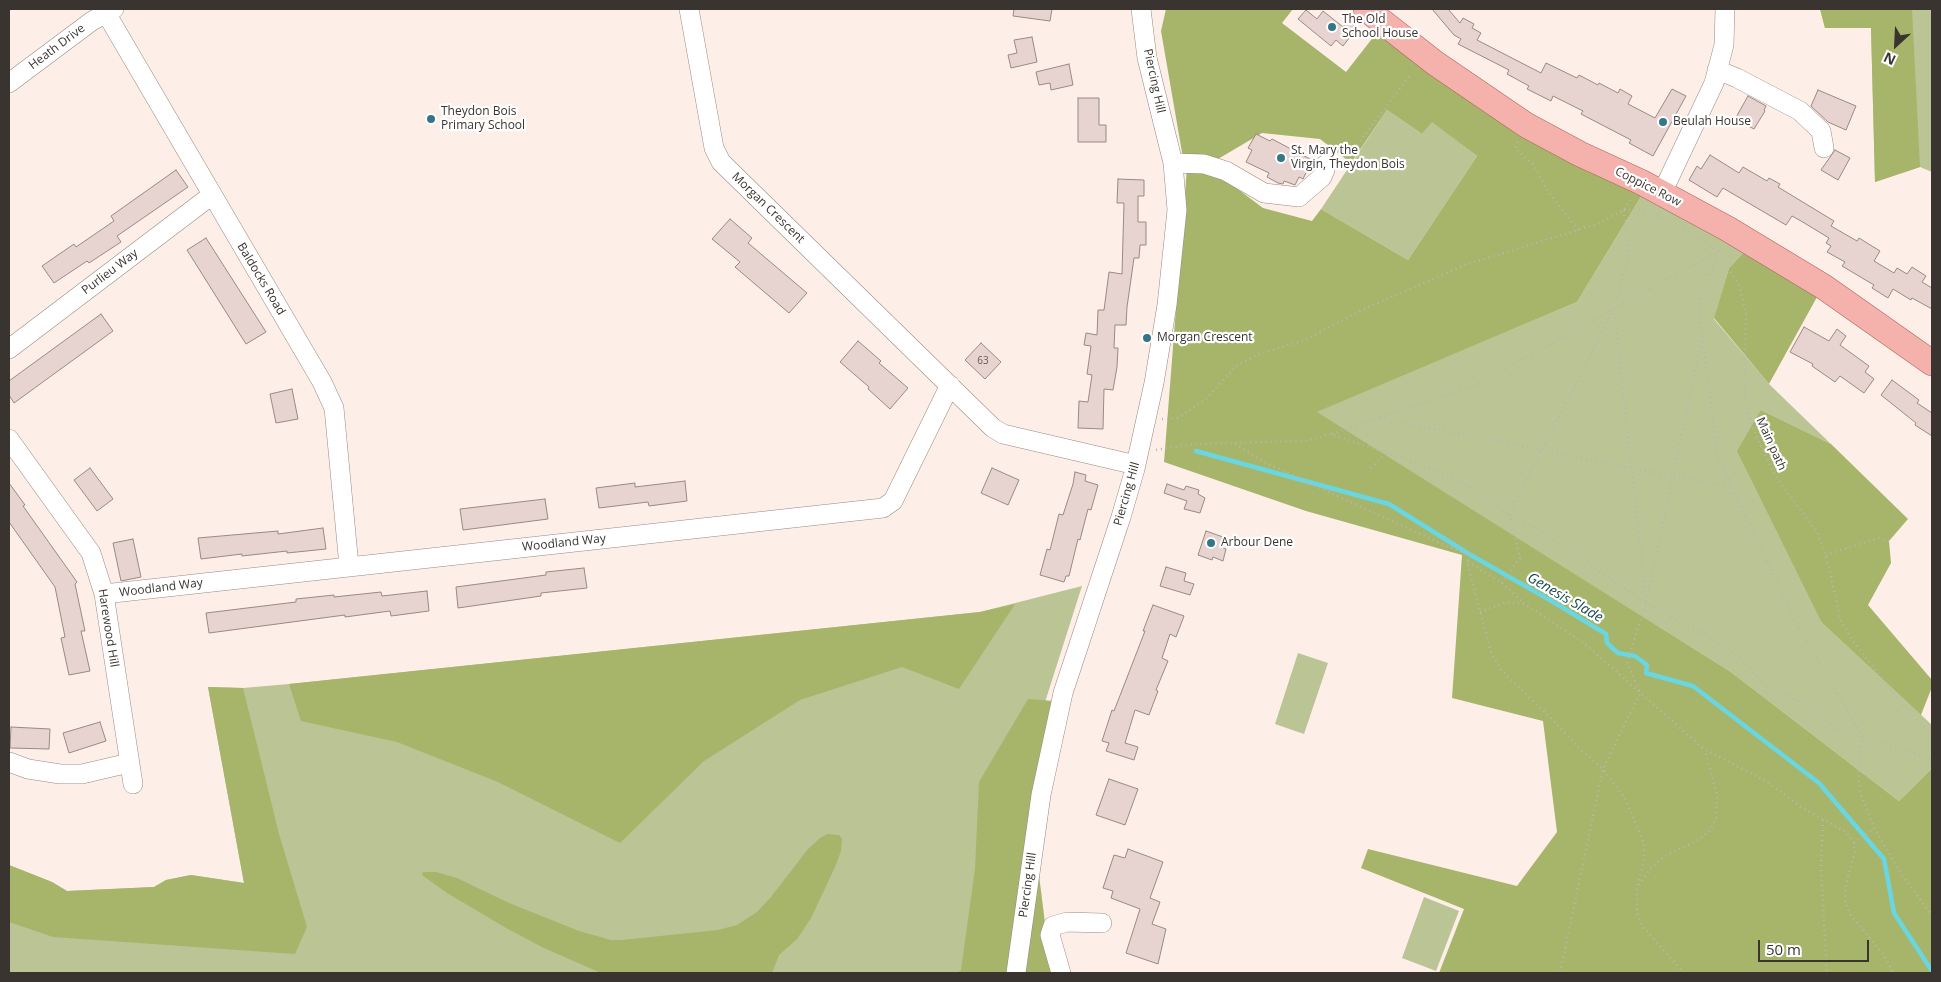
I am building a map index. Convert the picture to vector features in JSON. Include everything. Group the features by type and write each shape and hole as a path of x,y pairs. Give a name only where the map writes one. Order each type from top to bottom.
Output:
{"main road":[{"name":"Coppice Row","path":"1366,9 1435,63 1526,125 1580,154 1641,182 1728,229 1824,287 1932,363"}],"street":[{"name":"Morgan Crescent","path":"689,9 714,148 720,162 993,428 1003,434 1136,465"},
{"name":"Piercing Hill","path":"1017,973 1041,795 1063,693 1122,517 1136,465 1151,446 1154,383 1167,305 1177,210 1173,163 1147,58 1141,9"},
{"path":"1662,193 1714,83 1724,45 1725,9"},
{"name":"Heath Drive","path":"9,83 105,12"},
{"name":"Baldocks Road","path":"105,12 322,382 334,408 349,566"},
{"path":"1718,70 1800,111 1821,131 1824,148"},
{"path":"1173,163 1204,164 1226,171 1264,193 1299,197 1322,177 1325,170 1333,166"},
{"name":"Purlieu Way","path":"9,349 212,196"},
{"name":"Woodland Way","path":"104,594 883,508 892,501 950,385"},
{"name":"Harewood Hill","path":"9,439 91,553 104,594 133,784"},
{"path":"9,762 28,769 60,774 82,774 129,762"},
{"path":"1061,973 1050,935 1053,926 1068,922 1102,924"}],"path":[{"path":"1333,166 1411,74"},
{"path":"1526,125 1515,148 1534,165 1545,187 1578,230"},
{"path":"1161,419 1178,418 1206,399 1236,366 1258,354 1305,340 1362,310 1465,265 1597,224 1624,210 1642,209 1666,220"},
{"path":"1502,583 1520,558 1509,514 1614,308 1628,258 1624,210"},
{"name":"Main path","path":"1681,228 1718,251 1739,285 1746,312 1744,389 1746,406 1756,436 1776,477 1818,533 1840,619 1850,638 1896,697 1932,738"},
{"path":"1151,446 1305,441 1476,385 1718,251"},
{"path":"1718,251 1699,306 1717,455 1797,625 1862,736 1858,769 1860,792 1874,828 1902,875 1932,916"},
{"path":"1614,308 1646,603"},
{"path":"1640,693 1626,662 1646,603 1702,334"},
{"path":"1379,418 1733,488"},
{"path":"1331,434 1386,454 1418,463 1467,485 1509,514 1538,529 1646,603 1706,635 1748,665 1762,684 1818,710 1834,728 1932,759"},
{"path":"1233,443 1266,463 1446,546 1468,554 1467,562 1491,652 1501,670 1579,748 1603,769 1625,798 1644,843 1644,861 1637,888 1638,913 1643,927 1684,973"},
{"path":"1372,468 1386,454"},
{"path":"1825,555 1878,538 1889,541"},
{"path":"1467,562 1502,583 1525,604 1585,644 1704,749 1766,781 1801,807 1846,832 1854,843 1855,852 1846,884 1845,902 1851,915 1883,954 1894,973"},
{"path":"1480,612 1507,602 1525,604"},
{"path":"1560,973 1603,769 1640,693"},
{"path":"1637,888 1655,865 1665,856 1697,841 1710,830 1716,819 1718,794 1704,749"},
{"path":"1823,819 1821,868 1827,973"},
{"path":"1854,843 1874,828"}],"green space":[{"path":"1166,9 1293,9 1282,23 1346,72 1378,31 1642,195 1577,302 1317,412 1731,672 1899,801 1932,768 1932,973 1439,973 1464,909 1361,868 1368,849 1517,886 1557,832 1543,721 1452,698 1462,555 1306,511 1164,462 1187,168 1219,175 1263,208 1312,221 1321,209 1408,260 1477,156 1432,122 1422,134 1387,110 1351,163 1320,139 1262,133 1218,159 1183,158 1161,31"},
{"path":"1820,9 1932,9 1932,172 1920,167 1875,182 1871,28 1825,28"},
{"path":"1820,9 1912,9 1920,167 1875,182 1871,28 1825,28"},
{"path":"1387,110 1422,134 1432,121 1477,156 1408,260 1321,209"},
{"path":"1642,195 1744,252 1729,268 1714,319 1769,384 1831,444 1761,410 1822,623 1932,725 1932,768 1899,801 1731,672 1316,412 1577,302"},
{"path":"1744,252 1817,297 1769,384 1714,318 1729,268"},
{"path":"1761,410 1831,444 1908,519 1889,541 1891,563 1868,605 1932,680 1932,687 1921,715 1822,623 1737,451"},
{"path":"1082,586 1017,790 990,973 9,973 9,865 52,882 67,891 154,887 166,880 191,875 244,883 208,687 243,688 289,684 980,612"},
{"path":"1015,604 959,689 902,667 800,700 704,761 620,843 498,782 397,742 301,721 289,684 980,612"},
{"path":"1298,653 1328,663 1304,734 1275,724"},
{"path":"208,687 243,688 279,834 307,927 295,954 53,937 9,922 9,865 52,882 67,891 154,887 166,880 191,875 244,883"},
{"path":"1028,699 1054,701 1039,875 1049,955 1056,973 957,973 961,970 975,869 979,782"},
{"path":"827,834 839,835 842,839 841,851 835,867 811,918 797,939 779,955 772,973 601,973 544,948 508,929 447,893 422,875 423,872 436,872 457,878 509,903 579,931 611,940 622,940 718,930 737,925 757,912 808,849"},
{"path":"1424,897 1459,911 1436,971 1402,958"}],"building":[{"path":"1014,9 1052,9 1050,21 1013,16"},
{"path":"1432,9 1448,9 1460,23 1463,18 1474,24 1472,28 1481,33 1477,40 1541,73 1546,63 1577,78 1579,75 1598,85 1599,83 1618,93 1620,89 1632,96 1628,104 1655,118 1672,89 1686,96 1653,156 1629,143 1631,140 1581,114 1583,111 1553,96 1551,101 1527,89 1529,86 1507,74 1509,70 1458,44 1461,39 1454,35"},
{"name":"The Old School House","path":"1306,10 1317,19 1323,11 1343,27 1348,21 1357,28 1343,46 1336,40 1331,46 1298,19"},
{"path":"1032,37 1037,62 1011,68 1008,55 1017,53 1014,40"},
{"path":"1069,64 1073,85 1051,90 1050,83 1039,85 1036,72"},
{"path":"1818,90 1856,106 1846,130 1828,122 1811,106"},
{"path":"1748,96 1766,106 1754,129 1735,119"},
{"path":"1078,98 1099,98 1099,125 1106,125 1106,142 1078,142"},
{"name":"St. Mary the Virgin, Theydon Bois","path":"1256,134 1270,141 1272,139 1312,160 1303,179 1299,177 1295,185 1284,181 1283,184 1278,183 1267,177 1269,173 1246,162 1252,150 1248,148"},
{"path":"1835,150 1850,158 1838,180 1821,170"},
{"path":"1710,155 1739,173 1743,167 1767,181 1769,178 1780,184 1778,187 1834,221 1831,226 1857,241 1859,238 1880,251 1874,261 1894,273 1897,268 1907,274 1912,267 1926,276 1922,282 1932,288 1932,309 1912,298 1911,300 1893,289 1888,298 1872,288 1874,285 1842,266 1845,262 1827,252 1831,246 1826,243 1829,238 1792,216 1786,225 1723,188 1717,197 1689,180 1697,166 1701,169"},
{"path":"176,170 188,187 117,236 121,242 89,263 87,261 54,283 42,266 74,244 76,247 114,221 111,216"},
{"path":"1118,179 1144,180 1144,196 1138,196 1138,222 1146,222 1146,245 1140,245 1139,258 1134,258 1126,325 1115,325 1114,348 1118,348 1117,367 1113,390 1104,389 1103,429 1078,428 1079,401 1088,402 1092,375 1087,374 1091,346 1084,345 1086,333 1097,335 1098,310 1104,310 1109,272 1122,274 1124,203 1117,203"},
{"path":"730,219 752,238 748,243 807,293 789,313 735,267 740,262 712,239"},
{"path":"206,238 266,332 246,344 187,250"},
{"path":"101,314 113,331 14,403 9,395 9,381"},
{"path":"1804,327 1829,341 1837,329 1846,336 1840,345 1869,366 1865,372 1874,379 1864,393 1840,376 1835,382 1812,366 1813,364 1790,352"},
{"path":"858,341 881,361 879,363 908,388 890,409 868,389 869,387 840,362"},
{"path":"981,343 1001,362 985,379 965,360"},
{"path":"1892,380 1919,400 1917,403 1932,413 1932,436 1915,425 1916,423 1881,395"},
{"path":"292,389 298,419 276,423 270,394"},
{"path":"90,468 113,499 97,511 74,480"},
{"path":"992,468 1019,480 1008,505 981,493"},
{"path":"1075,472 1086,475 1085,481 1098,485 1091,510 1088,509 1080,540 1078,539 1069,576 1066,576 1064,582 1040,575 1047,549 1050,550 1059,514 1063,515"},
{"path":"685,481 687,501 649,506 648,502 599,508 596,488 635,483 635,487"},
{"path":"9,483 77,582 75,584 85,631 81,631 90,671 69,675 61,638 65,637 55,587 9,522"},
{"path":"1167,484 1184,490 1186,486 1199,490 1198,494 1205,498 1200,513 1184,509 1187,501 1164,493"},
{"path":"545,499 548,519 463,530 460,509"},
{"path":"323,528 326,549 242,556 242,554 201,559 198,538 278,531 278,534"},
{"name":"Arbour Dene","path":"1206,531 1223,537 1219,546 1226,549 1223,561 1213,557 1212,560 1198,555"},
{"path":"133,539 141,577 121,581 113,543"},
{"path":"1166,567 1186,573 1184,581 1194,584 1190,595 1160,586"},
{"path":"584,568 587,588 541,593 541,596 458,608 456,587 546,575 546,572"},
{"path":"427,591 429,611 391,616 390,611 345,617 345,615 209,633 206,613 296,602 296,599 334,595 334,597 381,592 382,596"},
{"path":"1153,605 1184,616 1176,637 1170,634 1162,658 1168,661 1156,690 1158,691 1149,715 1135,710 1125,743 1138,747 1134,760 1106,751 1109,743 1102,741 1112,710 1114,711 1145,631 1143,631"},
{"path":"100,722 106,741 69,753 63,733"},
{"path":"11,727 50,729 49,749 10,748"},
{"path":"1109,779 1138,789 1125,825 1096,815"},
{"path":"1128,849 1163,862 1150,898 1160,902 1152,924 1166,929 1158,964 1126,953 1140,909 1111,898 1113,891 1103,888 1114,855 1125,858"}],"waterway":[{"name":"Genesis Slade","path":"1196,451 1389,504 1469,554 1606,634 1607,643 1618,653 1635,656 1647,665 1646,673 1693,686 1819,783 1884,859 1894,913 1932,971"}],"place":[{"name":"The Old School House","path":"1332,27"},
{"name":"Theydon Bois Primary School","path":"431,119"},
{"name":"Beulah House","path":"1663,122"},
{"name":"St. Mary the Virgin, Theydon Bois","path":"1281,158"},
{"name":"Morgan Crescent","path":"1147,338"},
{"name":"Arbour Dene","path":"1211,543"}]}
